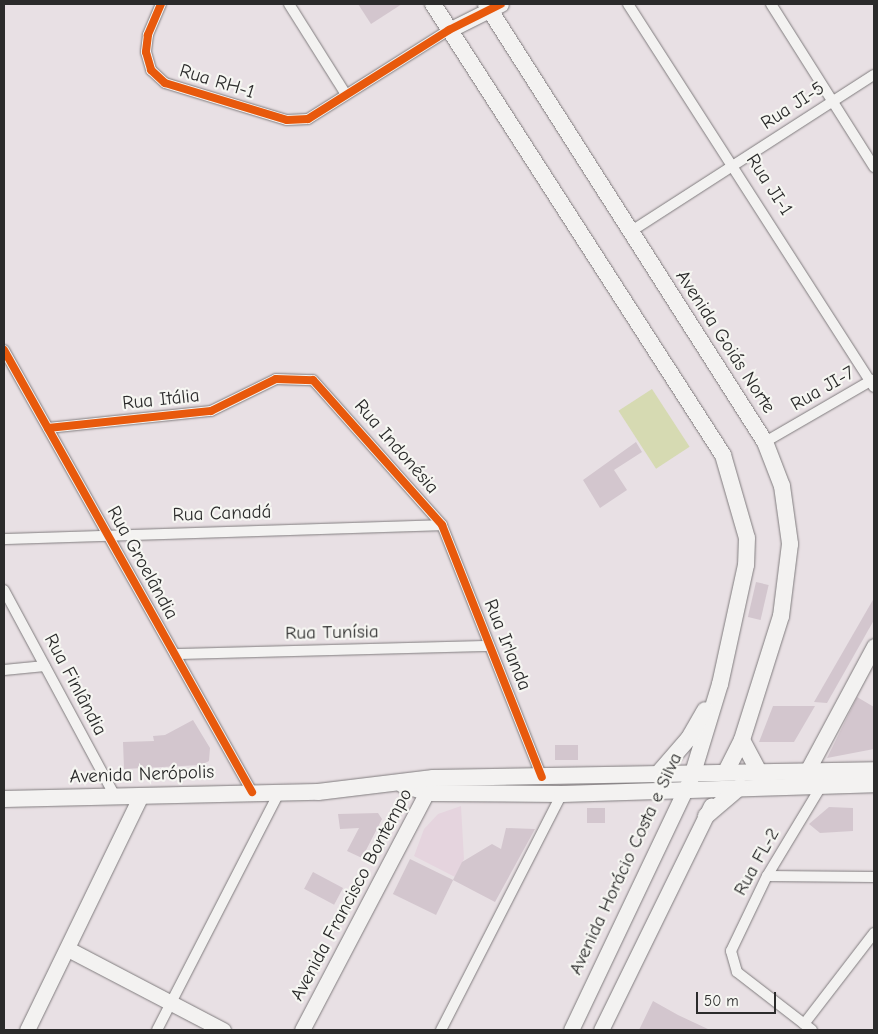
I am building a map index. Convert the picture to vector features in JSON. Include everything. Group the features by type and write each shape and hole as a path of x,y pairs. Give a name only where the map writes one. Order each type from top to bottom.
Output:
{"main road":[{"path":"433,4 723,455 747,538 746,565 720,684 689,738 657,775"},
{"name":"Avenida Goiás Norte","path":"492,6 630,232 765,442 782,486 787,517 787,583 742,740"},
{"name":"Avenida Horácio Costa e Silva","path":"692,773 720,684"},
{"path":"742,740 758,770"},
{"path":"726,772 742,740"},
{"name":"Avenida Nerópolis","path":"431,786 542,777 657,775 758,770 806,773 874,770"},
{"name":"Avenida Nerópolis","path":"4,799 280,791 401,784 562,794 822,784 874,784"},
{"path":"706,816 740,787"}],"street":[{"name":"Rua RH-1","path":"161,4 148,35 146,52 151,70 165,83 287,120 308,118 345,93"},
{"path":"290,4 345,93 492,6"},
{"name":"Rua JI-1","path":"628,4 735,164 873,384"},
{"path":"770,4 874,167"},
{"name":"Rua JI-5","path":"630,232 874,75"},
{"name":"Rua Groelândia","path":"4,350 252,792"},
{"name":"Rua Itália","path":"48,428 211,411 276,380 300,377 326,391"},
{"name":"Rua JI-7","path":"765,442 873,384"},
{"name":"Rua Indonésia","path":"326,391 442,525"},
{"name":"Rua Canadá","path":"4,539 442,525"},
{"name":"Rua Irlanda","path":"442,525 542,777"},
{"name":"Rua Finlândia","path":"4,590 115,796"},
{"name":"Rua Tunísia","path":"175,654 489,646"},
{"path":"806,773 874,646"},
{"path":"4,670 45,666"},
{"path":"602,1030 726,772"},
{"name":"Avenida Horácio Costa e Silva","path":"571,1030 692,773"},
{"name":"Rua FL-2","path":"808,1027 737,972 731,959 733,943 767,876 822,784"},
{"name":"Avenida Francisco Bontempo","path":"302,1030 431,786"},
{"path":"158,1030 280,791"},
{"path":"441,1030 562,794"},
{"path":"27,1030 68,949 141,795"},
{"path":"767,876 874,877"},
{"path":"808,1027 874,933"},
{"path":"68,949 223,1030"}],"shaded area":[{"path":"461,806 464,859 455,877 414,856 424,829 438,814"}],"green space":[{"path":"652,389 690,447 656,469 618,411"}],"building":[{"path":"358,4 402,4 371,24"},
{"path":"636,442 642,452 614,470 627,490 600,508 583,480"},
{"path":"756,582 769,585 761,620 748,617"},
{"path":"874,598 874,620 827,703 814,702"},
{"path":"857,697 874,707 874,749 827,758"},
{"path":"773,706 815,706 794,742 759,742"},
{"path":"193,720 210,748 209,761 201,765 124,769 123,742 154,741 153,736 165,735"},
{"path":"555,745 578,745 578,760 555,760"},
{"path":"829,807 853,808 853,831 820,833 809,824"},
{"path":"587,808 605,808 605,823 587,823"},
{"path":"378,813 382,819 362,858 347,851 359,828 340,829 338,814"},
{"path":"506,828 535,829 495,902 453,880 462,862 492,844 501,849"},
{"path":"410,859 453,880 436,915 393,894"},
{"path":"313,872 343,888 334,905 304,889"},
{"path":"653,1001 678,1015 710,1030 639,1030"}],"cycle path":[{"path":"161,4 148,35 146,52 151,70 165,83 287,120 308,119 449,30 501,4"},
{"path":"4,350 252,792"},
{"path":"48,428 211,411 276,379 313,380 442,525 542,777"}]}
